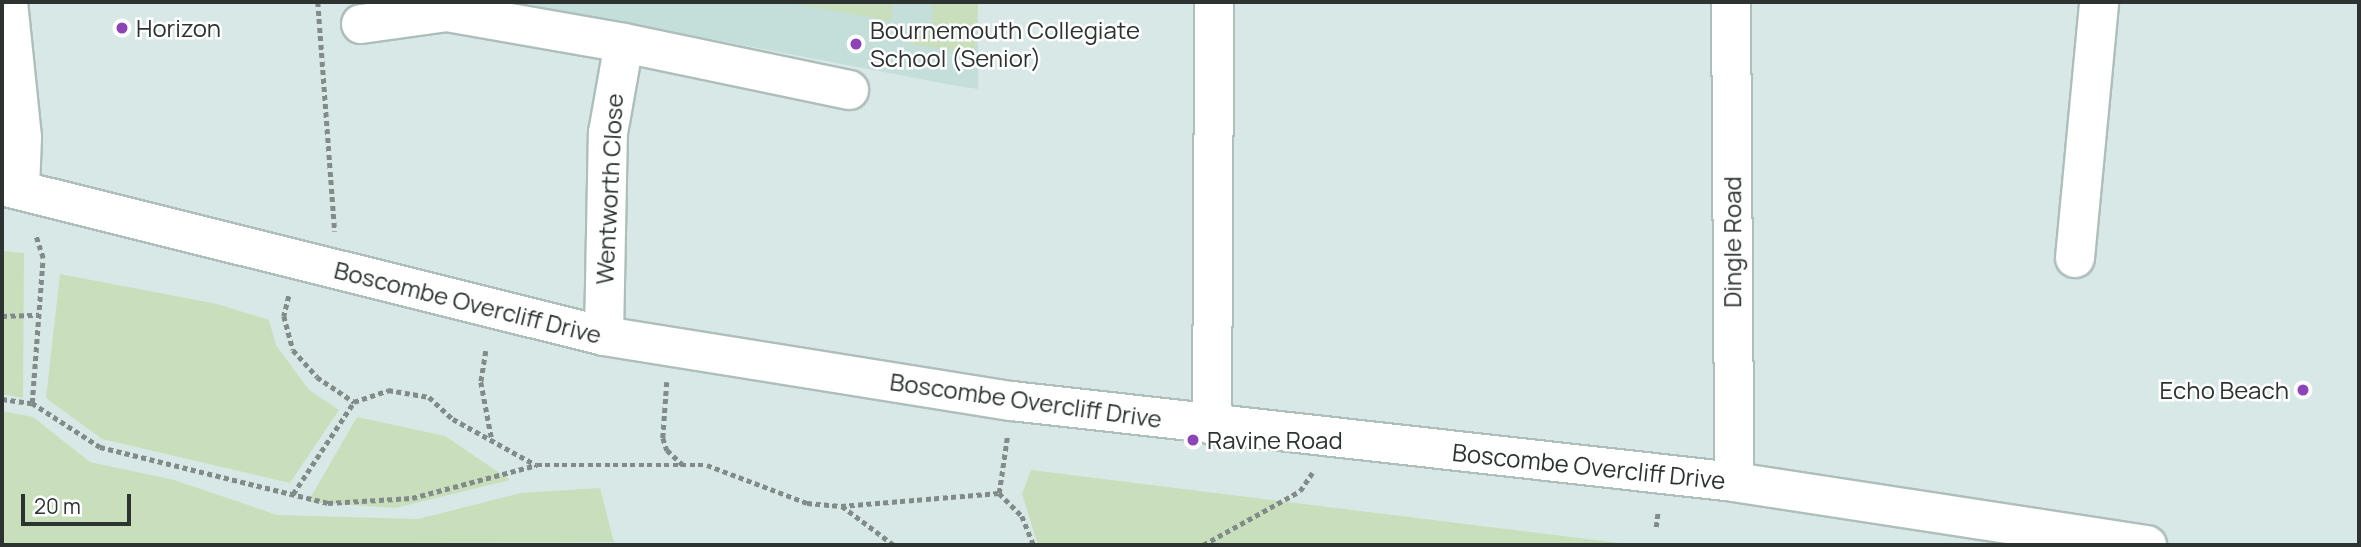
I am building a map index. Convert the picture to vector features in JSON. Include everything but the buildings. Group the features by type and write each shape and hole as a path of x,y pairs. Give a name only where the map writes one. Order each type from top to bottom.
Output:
{"street":[{"path":"8,2 22,137 11,188"},
{"path":"1212,425 1214,2"},
{"name":"Dingle Road","path":"1731,2 1734,482"},
{"path":"2075,258 2099,2"},
{"path":"361,24 447,12 624,43 849,90"},
{"name":"Wentworth Close","path":"604,336 608,134 624,43"},
{"name":"Boscombe Overcliff Drive","path":"11,188 604,336 1012,401 1734,482 2147,545"}],"path":[{"path":"318,2 339,270"},
{"path":"11,188 43,258 32,403"},
{"path":"288,301 284,316 293,351 317,377 354,402"},
{"path":"2,316 38,314"},
{"path":"486,351 481,382 493,441"},
{"path":"293,494 354,402 388,390 429,397 453,419 537,466"},
{"path":"666,397 663,438 667,450 684,466"},
{"path":"2,398 32,403 100,446 328,503 412,498 537,466 707,464 807,503 841,506 999,493 1022,516 1034,545"},
{"path":"999,493 1012,401"},
{"path":"1203,545 1300,491 1335,437"},
{"path":"841,506 894,545"}],"shaded area":[{"name":"Bournemouth Collegiate School (Senior)","path":"516,2 978,2 978,89 952,85"}],"green space":[{"path":"786,2 892,2 892,21"},
{"path":"933,2 978,2 975,53 908,44 932,28"},
{"path":"2,251 24,253 23,398 2,394"},
{"path":"60,274 217,304 269,320 276,345 309,390 339,410 290,483 102,439 46,398"},
{"path":"2,411 33,417 90,462 174,480 277,515 418,519 521,493 600,488 614,542 2,545"},
{"path":"357,417 445,436 510,480 395,508 308,502"},
{"path":"1031,470 1636,545 1038,545 1022,494"}],"place":[{"name":"Horizon","path":"122,28"},
{"name":"Bournemouth Collegiate School (Senior)","path":"856,44"},
{"name":"Echo Beach","path":"2303,390"},
{"name":"Ravine Road","path":"1193,440"}]}
